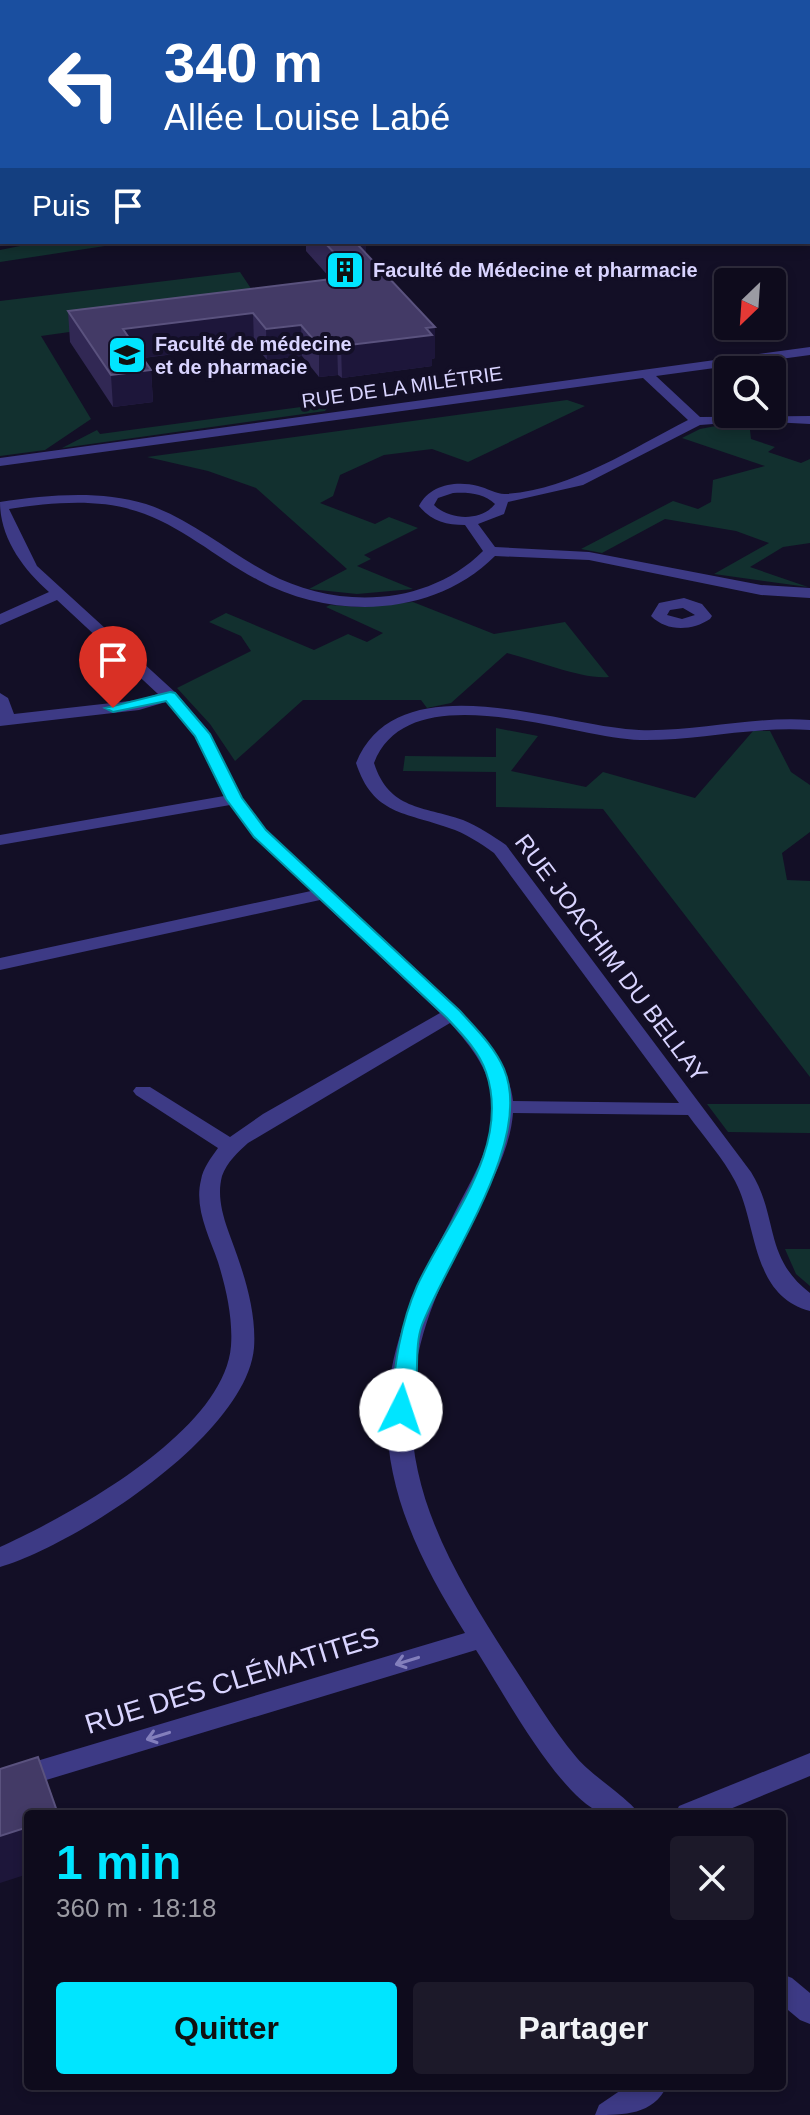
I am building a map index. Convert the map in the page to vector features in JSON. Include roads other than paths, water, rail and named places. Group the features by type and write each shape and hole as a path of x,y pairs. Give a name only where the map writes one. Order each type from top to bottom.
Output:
{"street":[{"name":"RUE DE LA MILÉTRIE","path":"0,462 810,351"},
{"path":"646,374 697,421"},
{"path":"500,500 501,507 496,514 469,521 436,516 429,511 426,501 439,492 462,489 486,492 500,500 558,490 697,421 753,417 810,420"},
{"path":"619,1810 585,1787 559,1756 482,1638 417,1525 405,1484 400,1442 402,1379 410,1331 428,1286 488,1169 498,1141 503,1107 495,1071 480,1044 453,1014 260,834 234,799 202,734 170,696 31,568 0,506 76,499 141,507 169,520 276,584 331,599 368,601 431,592 459,580 491,551 589,556 761,590 810,593"},
{"path":"469,521 491,551"},
{"path":"691,604 710,581"},
{"path":"0,620 58,594"},
{"path":"0,698 3,721 139,705 170,696"},
{"name":"RUE JOACHIM DU BELLAY","path":"810,725 761,722 637,735 579,728 501,711 449,710 391,729 378,739 365,763 373,788 383,800 456,824 500,849 751,1190 764,1254 786,1287 810,1304"},
{"path":"0,840 234,799"},
{"path":"0,964 323,894"},
{"path":"0,1558 77,1522 135,1484 170,1456 225,1394 241,1360 243,1325 232,1274 210,1206 209,1186 217,1164 231,1147 453,1014"},
{"path":"143,1091 231,1147"},
{"name":"RUE JOACHIM DU BELLAY","path":"503,1107 692,1109"},
{"name":"RUE DES CLÉMATITES","path":"0,1783 482,1638"},
{"path":"699,1810 810,1764"},
{"path":"610,2115 646,2090"}],"place":[{"name":"Faculté de Médecine et pharmacie","path":"345,270"},
{"name":"Faculté de médecine et de pharmacie","path":"127,355"}]}
